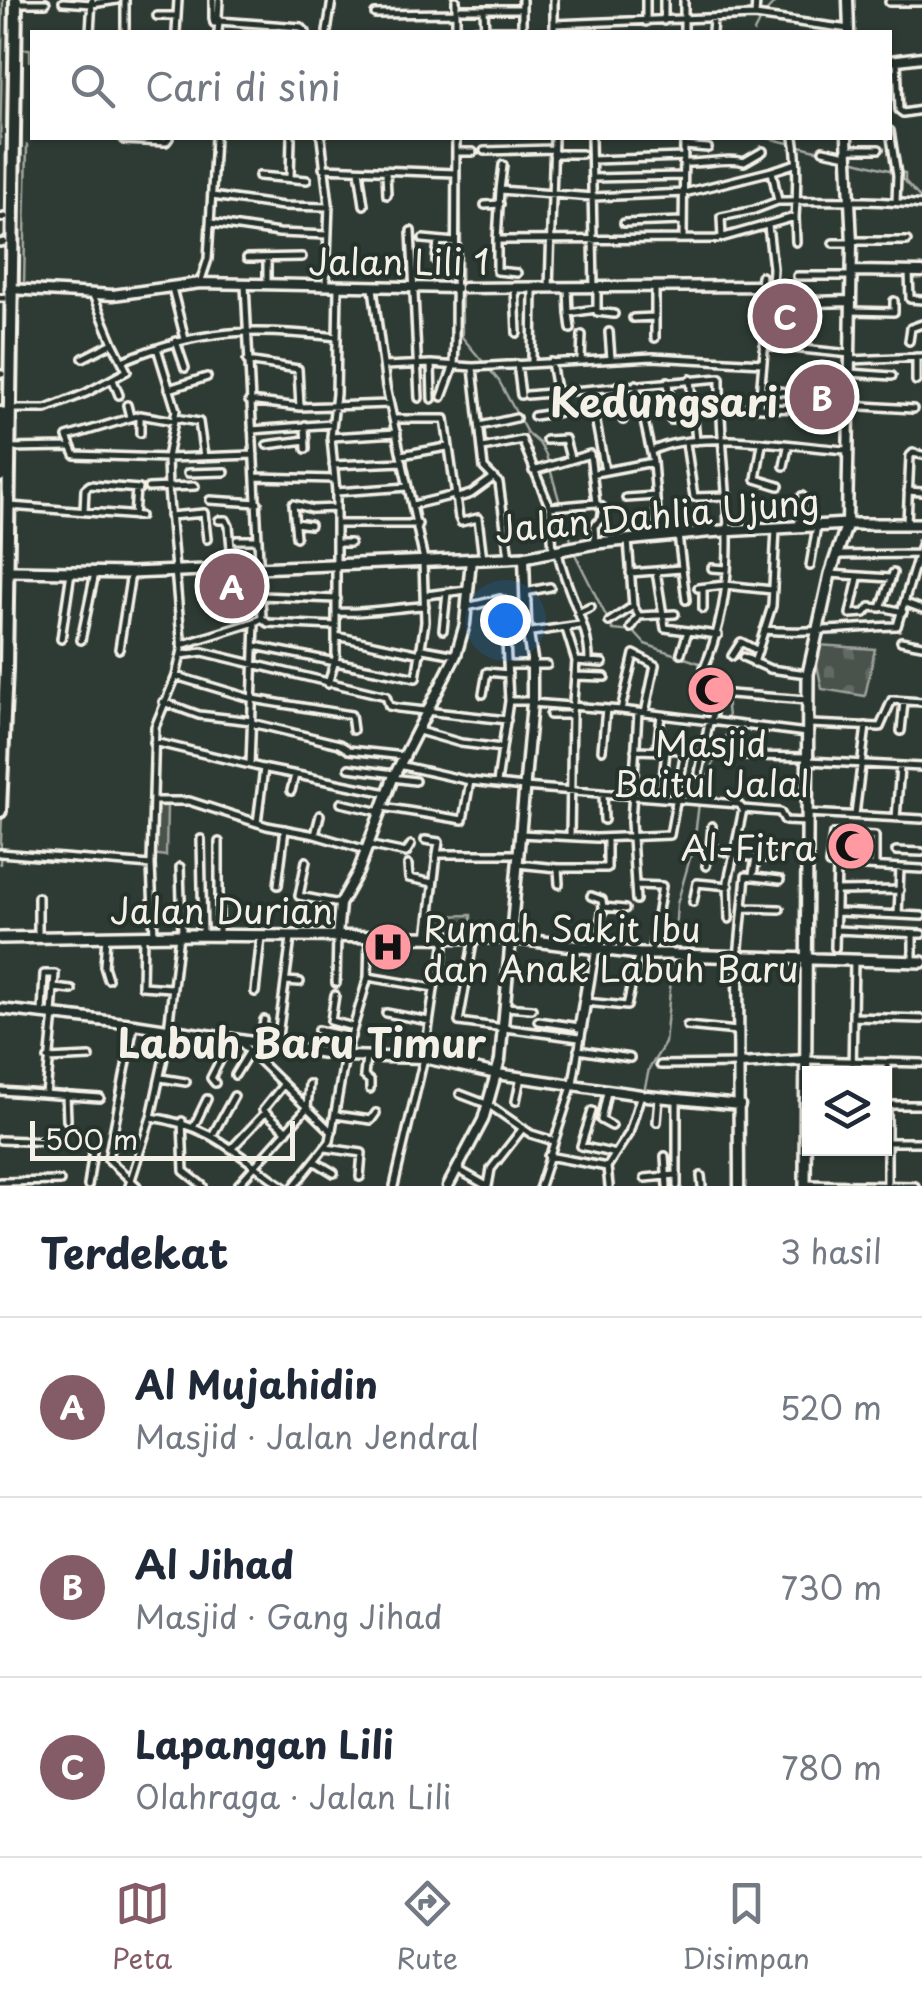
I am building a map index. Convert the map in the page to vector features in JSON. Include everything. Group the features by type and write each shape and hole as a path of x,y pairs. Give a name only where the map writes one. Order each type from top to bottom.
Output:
{"main road":[{"path":"0,476 11,409 8,201 14,1"},
{"path":"0,810 10,506 1,374 9,293 2,218 8,201"},
{"path":"806,1066 808,674 830,574 847,524"},
{"name":"Jalan Dahlia Ujung","path":"9,571 177,572 524,557 596,543 678,535 847,524 922,524"},
{"name":"Jalan Durian","path":"1,938 510,938 639,954 918,962"},
{"path":"803,1186 806,1156"}],"street":[{"path":"63,2 121,0 125,30"},
{"path":"176,30 178,0"},
{"path":"216,0 216,30"},
{"path":"327,30 332,0"},
{"path":"456,0 456,30"},
{"path":"522,0 522,30"},
{"path":"554,0 554,30"},
{"path":"646,0 646,22"},
{"path":"664,0 664,21"},
{"path":"684,0 684,30"},
{"path":"756,0 760,16"},
{"path":"848,0 849,30"},
{"path":"14,1 46,3"},
{"path":"90,30 92,2"},
{"path":"889,2 922,2"},
{"path":"484,8 485,30"},
{"path":"375,14 522,9"},
{"path":"157,16 177,16"},
{"path":"554,24 760,16 843,30"},
{"path":"712,30 713,19"},
{"path":"217,20 304,30"},
{"path":"922,57 894,60 899,110 903,114 922,110"},
{"path":"124,140 168,140"},
{"path":"201,281 208,258 216,140"},
{"path":"290,178 291,140"},
{"path":"320,140 328,208 326,283"},
{"path":"442,397 454,365 456,140"},
{"path":"549,288 554,140"},
{"path":"591,140 596,309 599,313 614,314"},
{"path":"682,240 684,140"},
{"path":"847,140 852,242 847,524"},
{"path":"891,140 896,202"},
{"path":"794,141 796,242"},
{"path":"684,146 708,148"},
{"path":"823,150 847,156 880,149"},
{"path":"484,151 582,154"},
{"path":"592,160 714,164 744,162 763,151"},
{"path":"456,152 469,152"},
{"path":"500,190 593,197 684,193 794,164"},
{"path":"503,165 497,271 514,274 517,332"},
{"path":"323,168 456,173"},
{"path":"359,170 364,205"},
{"path":"386,171 387,195"},
{"path":"772,171 778,201"},
{"path":"259,176 307,180"},
{"path":"592,178 683,176"},
{"path":"212,196 328,208"},
{"path":"722,238 720,217 778,201 922,205"},
{"path":"485,204 500,204"},
{"path":"497,240 722,238 795,217"},
{"path":"624,223 683,222"},
{"path":"210,223 279,233 327,234"},
{"path":"768,226 774,303"},
{"path":"411,231 418,398"},
{"path":"422,239 455,242"},
{"path":"436,260 438,240"},
{"path":"834,243 907,241"},
{"path":"246,258 302,257"},
{"path":"267,283 268,258"},
{"path":"909,272 910,299 922,300"},
{"path":"797,276 922,272"},
{"name":"Jalan Lili 1","path":"9,293 93,294 172,288 201,281 244,286 326,283 373,288 568,288 760,281 772,287"},
{"path":"244,286 260,596 250,764"},
{"path":"654,338 655,286"},
{"path":"328,684 336,636 332,424 338,287"},
{"path":"172,288 185,339"},
{"path":"255,646 417,678 426,595 424,562 390,404 373,288"},
{"path":"532,364 534,288"},
{"path":"568,288 571,329"},
{"path":"11,409 45,409 127,371 93,294"},
{"path":"759,407 768,308 774,303 894,312 894,301"},
{"path":"569,312 596,309"},
{"path":"633,318 654,317"},
{"path":"909,340 912,328 922,324"},
{"path":"122,362 176,341 245,331 337,337"},
{"path":"609,332 611,360"},
{"path":"582,335 582,361"},
{"path":"176,341 184,368"},
{"path":"83,358 112,343"},
{"path":"764,346 850,357 919,357 916,380"},
{"path":"156,348 176,406 167,458 182,645 176,676 156,720 148,935 142,986 172,988"},
{"path":"384,366 473,367 681,358 763,363"},
{"path":"246,361 260,360 267,365 298,369 300,407"},
{"path":"534,416 560,412 552,362"},
{"path":"431,364 432,399"},
{"path":"518,364 524,395 720,378 731,531 718,636 705,666 722,693 710,722 698,774"},
{"path":"473,367 485,470 499,483 509,557"},
{"path":"805,378 892,376"},
{"path":"169,389 207,377"},
{"path":"690,379 696,441"},
{"path":"113,380 119,395"},
{"path":"668,381 671,420"},
{"path":"636,384 652,451 658,537"},
{"path":"617,386 623,420"},
{"path":"761,389 786,392"},
{"path":"589,390 605,471"},
{"path":"249,401 300,407 390,404"},
{"path":"128,405 128,417"},
{"path":"848,406 913,409"},
{"path":"720,407 816,409 848,420"},
{"path":"140,415 140,433"},
{"path":"211,472 207,457 199,422 140,415 67,437 75,455 167,458 207,457 254,455"},
{"path":"394,419 444,418 460,521 478,518 483,559"},
{"path":"480,426 516,418"},
{"path":"252,430 332,424"},
{"path":"305,425 306,449"},
{"path":"332,437 397,433"},
{"path":"652,451 723,438 846,450"},
{"path":"546,440 566,439 570,458"},
{"path":"268,445 306,440"},
{"path":"483,448 522,440 550,508 555,551 590,645 590,662"},
{"path":"686,443 694,497 728,496"},
{"path":"762,444 756,479 779,486"},
{"path":"332,465 402,458 448,447"},
{"path":"784,466 788,447"},
{"path":"6,448 69,448"},
{"path":"533,471 589,453 595,473 596,503"},
{"path":"907,522 910,456 922,455"},
{"path":"595,473 653,462"},
{"path":"188,474 225,472"},
{"path":"256,477 334,479"},
{"path":"413,505 471,494 493,478"},
{"path":"10,506 137,516 137,489 90,485 85,489 84,511"},
{"path":"148,488 195,486"},
{"path":"336,492 408,487"},
{"path":"908,490 922,492"},
{"path":"626,498 656,496"},
{"path":"798,527 802,496"},
{"path":"210,500 258,502"},
{"path":"550,508 558,504 596,503 603,508 601,520 594,526 596,543"},
{"path":"296,537 294,504 312,509 336,508"},
{"path":"170,516 204,514 207,539"},
{"path":"219,520 226,520 229,526 233,569"},
{"path":"295,523 310,525"},
{"path":"336,524 418,524"},
{"path":"810,566 817,526"},
{"path":"754,662 772,590 776,528"},
{"path":"678,535 686,600"},
{"path":"236,540 258,540"},
{"path":"628,540 634,606 640,616"},
{"path":"764,630 819,632 861,626 896,627 922,542"},
{"path":"336,543 350,544"},
{"path":"836,554 918,554"},
{"path":"448,1186 489,1105 503,1030 532,702 524,557"},
{"path":"336,982 340,904 396,773 456,655 467,607 471,559"},
{"path":"630,573 682,568"},
{"path":"712,568 727,569"},
{"path":"656,571 665,628 718,636"},
{"path":"62,639 71,572"},
{"path":"120,649 131,573"},
{"path":"81,640 96,574"},
{"path":"830,574 858,578 891,576 882,607"},
{"path":"858,578 849,614 882,607 903,612"},
{"path":"703,609 700,588 725,585 772,590"},
{"path":"525,592 550,587"},
{"path":"426,595 468,590"},
{"path":"443,630 447,593"},
{"path":"260,596 336,599"},
{"path":"467,607 502,600 509,701 497,784"},
{"path":"906,603 922,609"},
{"path":"336,612 367,614 388,608 425,606"},
{"path":"610,622 634,606"},
{"path":"578,613 591,607"},
{"path":"631,628 640,616 675,614"},
{"path":"182,645 259,620 336,626"},
{"path":"504,636 581,625"},
{"path":"566,629 576,662 570,837"},
{"path":"682,654 688,631"},
{"path":"336,636 456,655"},
{"path":"901,641 922,645"},
{"path":"732,656 741,642 758,650"},
{"path":"181,655 203,652 386,696 392,707 507,720"},
{"path":"621,710 634,654 655,665 635,750 632,795 636,900"},
{"path":"743,657 778,671 808,674"},
{"path":"576,662 603,663"},
{"path":"508,665 547,664"},
{"path":"482,694 487,672 508,674"},
{"path":"176,676 253,699 352,715 353,730"},
{"path":"576,676 605,677"},
{"path":"722,693 807,700"},
{"path":"509,701 641,712 730,725 808,728 883,726 890,700 922,702"},
{"path":"163,702 350,750 405,756"},
{"path":"901,731 904,702"},
{"path":"602,750 606,709"},
{"path":"550,714 572,715"},
{"path":"657,750 661,715"},
{"path":"854,814 866,726"},
{"path":"420,732 502,748"},
{"path":"154,742 388,793"},
{"path":"662,797 669,748 704,753"},
{"path":"635,750 666,752"},
{"path":"520,834 607,838 670,835 684,751"},
{"path":"744,756 922,768"},
{"path":"896,818 900,766"},
{"path":"257,824 264,768"},
{"path":"349,768 738,804 742,809 729,886 729,919"},
{"path":"396,773 415,781"},
{"path":"291,790 294,775"},
{"path":"342,803 464,819 470,781"},
{"path":"603,794 604,820"},
{"path":"153,801 189,801 257,824 367,848 406,853 410,846"},
{"path":"742,809 772,810 784,814 785,821 854,814 922,819"},
{"path":"316,835 320,815"},
{"path":"706,866 712,826"},
{"path":"278,886 286,829"},
{"path":"875,866 875,836 834,833 828,861 837,866 922,869"},
{"path":"437,854 517,859 558,868 607,868 607,838"},
{"path":"200,839 203,935"},
{"path":"424,840 439,842 426,938"},
{"path":"219,842 219,936"},
{"path":"710,848 756,858 778,858"},
{"path":"896,851 922,852"},
{"path":"2,853 151,865"},
{"path":"739,1186 738,956 756,858"},
{"path":"306,862 299,896 340,904"},
{"path":"408,865 409,878 433,883"},
{"path":"835,948 837,866"},
{"path":"134,1024 108,1155 112,1166 132,1184 161,1078 169,1030 180,935 180,867"},
{"path":"558,868 559,884"},
{"path":"900,868 904,934"},
{"path":"751,875 780,880"},
{"path":"694,902 698,883 729,886"},
{"path":"636,884 662,886 651,954"},
{"path":"838,890 900,890"},
{"path":"540,1186 573,1084 602,907 602,900 591,896"},
{"path":"38,897 38,938"},
{"path":"602,907 626,909"},
{"path":"744,908 780,909"},
{"path":"836,912 922,916"},
{"path":"836,930 922,934"},
{"path":"913,934 918,962"},
{"path":"106,936 104,966 108,980"},
{"path":"294,1186 326,1148 332,1132 345,1056 368,977 370,936"},
{"path":"255,992 261,937"},
{"path":"277,1044 291,937"},
{"path":"394,1186 424,1058 446,938"},
{"path":"474,938 458,1020 503,1030 579,1031"},
{"path":"584,1002 627,1006 639,954"},
{"path":"852,1066 854,960"},
{"path":"42,1014 44,974 54,974 46,1094"},
{"path":"368,977 434,988"},
{"path":"286,982 300,982"},
{"path":"54,988 72,990"},
{"path":"334,995 332,1022 353,1027"},
{"path":"505,1007 532,1009"},
{"path":"0,1009 134,1024 345,1056 424,1058 496,1074 740,1106"},
{"path":"386,1013 429,1020"},
{"path":"855,1018 922,1019"},
{"path":"261,1042 264,1020"},
{"path":"538,1021 579,1031"},
{"path":"687,1026 740,1031"},
{"path":"318,1030 351,1036"},
{"path":"235,1040 332,1132"},
{"path":"215,1083 210,1078 235,1040"},
{"path":"578,1050 630,1058"},
{"path":"235,1075 250,1052"},
{"path":"48,1059 90,1057"},
{"path":"366,1058 364,1076 370,1089"},
{"path":"660,1064 806,1060 922,1063"},
{"path":"516,1100 521,1077"},
{"path":"161,1078 186,1082"},
{"path":"232,1148 264,1114 283,1084"},
{"path":"236,1186 308,1108 310,1084"},
{"path":"608,1089 601,1120 612,1126"},
{"path":"0,1091 100,1098"},
{"path":"460,1094 489,1105 554,1142"},
{"path":"66,1095 67,1120"},
{"path":"610,1186 607,1167 629,1133 643,1095"},
{"path":"212,1136 234,1096"},
{"path":"657,1122 659,1098"},
{"path":"194,1126 206,1099"},
{"path":"677,1100 677,1186"},
{"path":"892,1104 922,1105"},
{"path":"592,1111 580,1146 616,1154"},
{"path":"335,1115 372,1120 376,1113"},
{"path":"264,1114 286,1130"},
{"path":"151,1117 194,1126 283,1186"},
{"path":"182,1122 184,1171 203,1186"},
{"path":"457,1168 488,1186 492,1169 524,1128"},
{"path":"0,1140 54,1142"},
{"path":"892,1142 922,1142"},
{"path":"326,1148 362,1152 360,1177"},
{"path":"88,1186 93,1151"},
{"path":"548,1156 607,1167"},
{"path":"665,1156 667,1186"},
{"path":"886,1156 887,1186"},
{"path":"314,1161 334,1173"},
{"path":"645,1178 676,1175"},
{"path":"702,1176 702,1186"},
{"path":"266,1186 271,1178"},
{"path":"0,1182 60,1181"},
{"path":"803,1186 915,1186"}],"green space":[{"path":"806,306 804,327 764,324 765,307"},
{"path":"818,645 875,649 865,696 822,689 815,655"},
{"path":"151,806 167,806 166,856 151,854"},
{"path":"471,915 471,931 438,933 437,916"}],"waterway":[{"path":"0,145 3,0"},
{"path":"459,0 459,30"},
{"path":"764,14 777,0"},
{"path":"755,30 760,20"},
{"path":"20,49 30,49 30,61"},
{"path":"460,140 462,337 499,381 527,433 546,455 572,544"},
{"path":"776,140 820,151"},
{"path":"24,285 27,145"},
{"path":"852,160 893,171"},
{"path":"900,172 905,173 905,181 922,200"},
{"path":"574,552 613,630 634,632 645,644 702,664"},
{"path":"674,951 677,904 694,844 700,795 729,728 726,696 708,669"},
{"path":"0,864 2,815"},
{"path":"643,1096 649,1069 665,1043 673,959"},
{"path":"609,1173 624,1145"}],"place":[{"name":"Lapangan Lili","path":"785,316"},
{"name":"Al Jihad","path":"822,397"},
{"name":"Al Mujahidin","path":"232,586"},
{"name":"Masjid Baitul Jalal","path":"711,690"},
{"name":"Al-Fitra","path":"851,846"},
{"name":"Rumah Sakit Ibu dan Anak Labuh Baru","path":"388,947"}],"district":[{"name":"Kedungsari","path":"664,400"},
{"name":"Labuh Baru Timur","path":"302,1041"}]}
